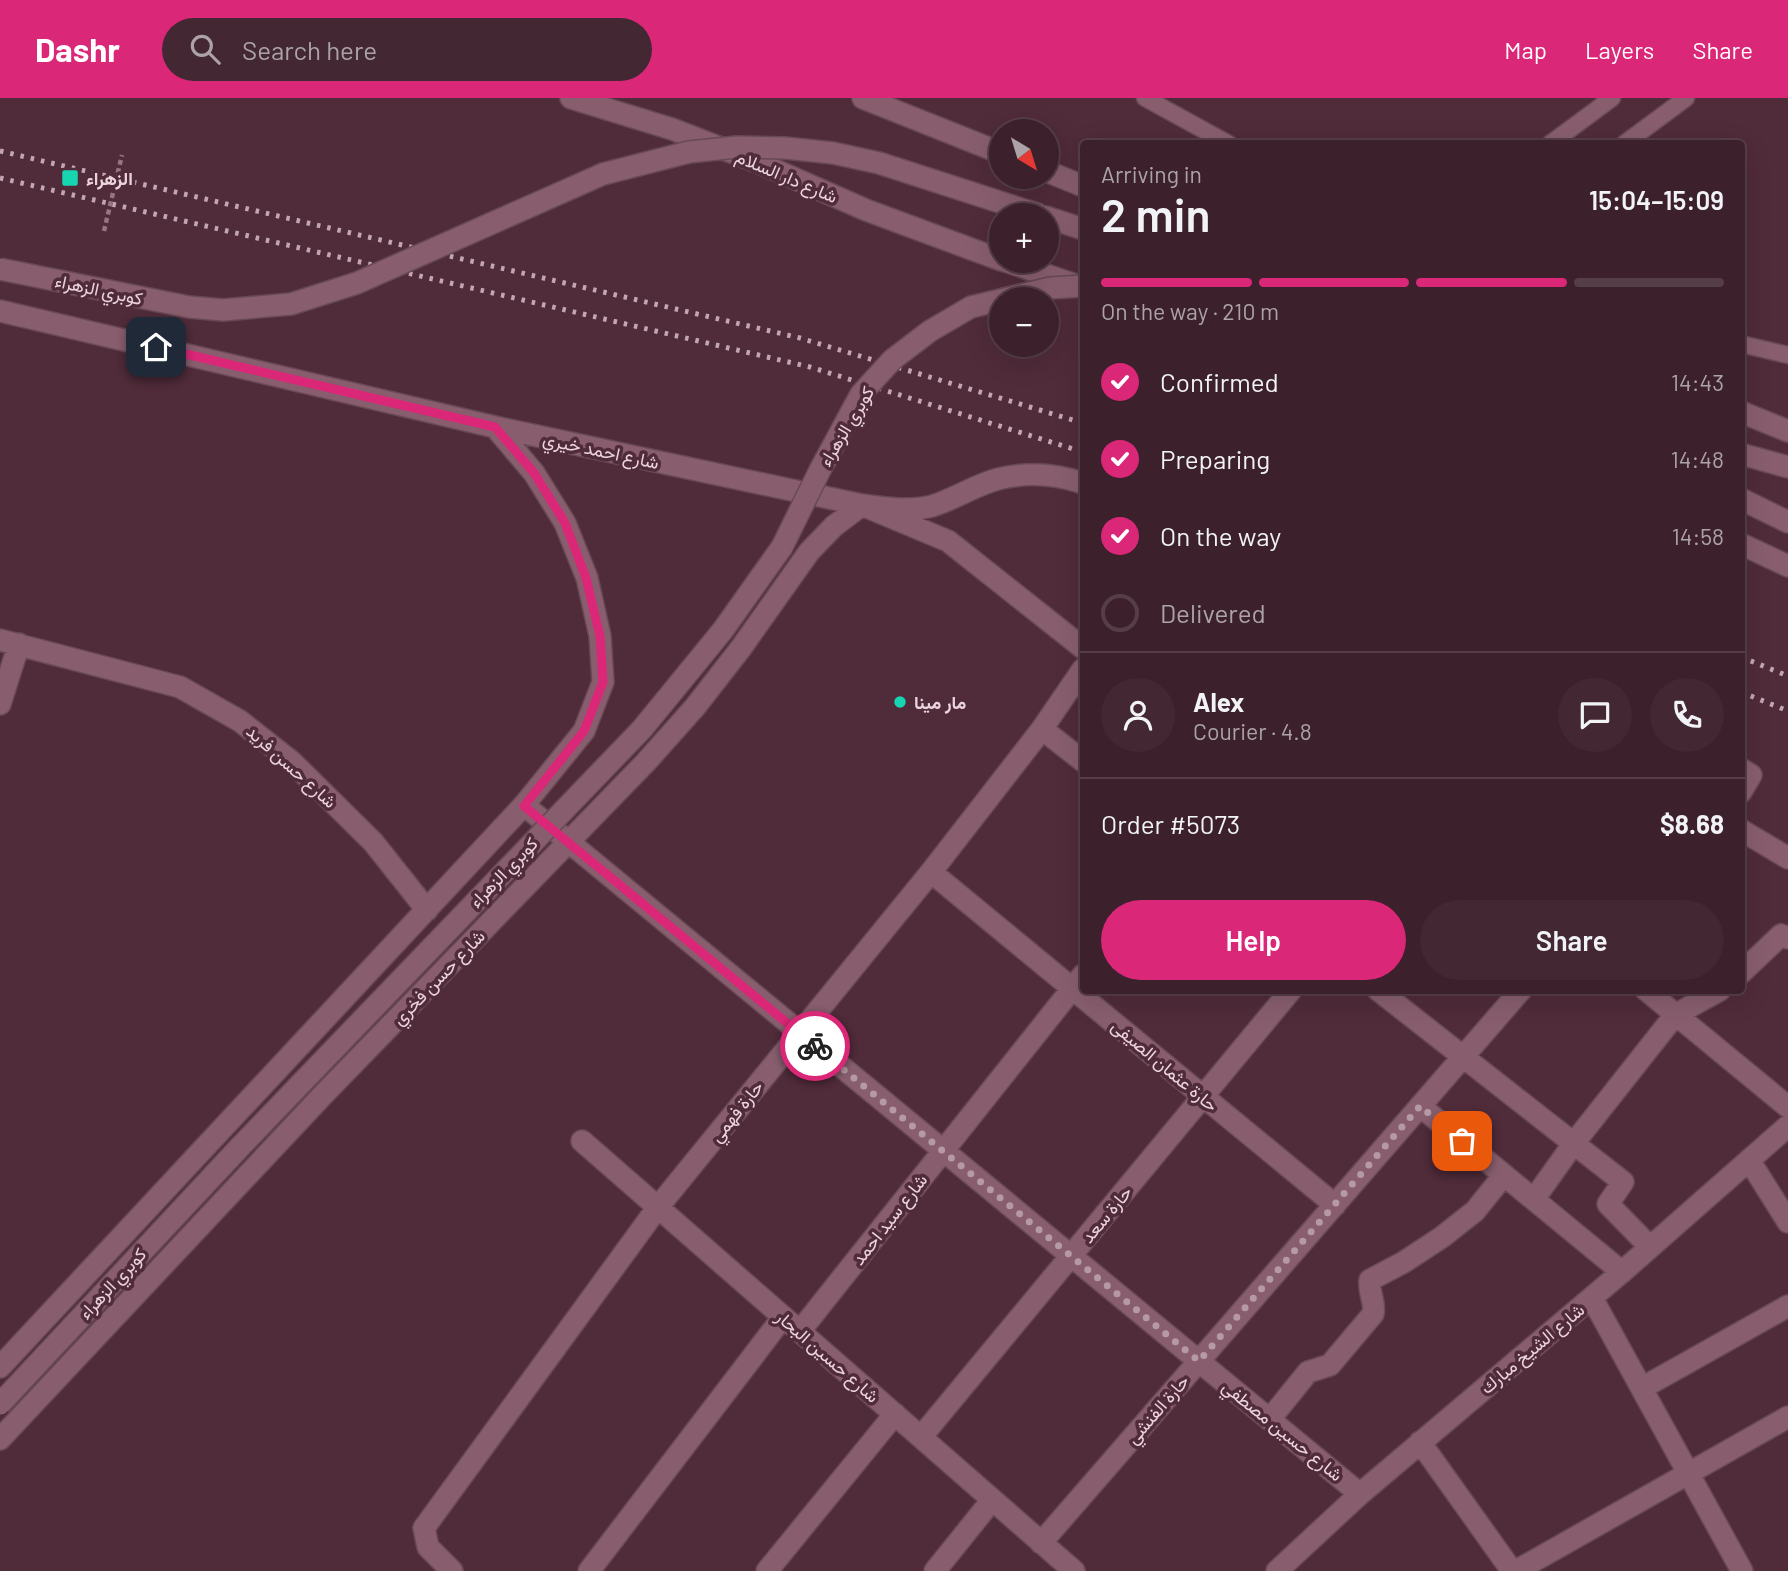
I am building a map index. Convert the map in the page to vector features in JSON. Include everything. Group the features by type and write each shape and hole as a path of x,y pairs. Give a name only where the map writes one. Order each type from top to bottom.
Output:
{"street":[{"name":"شارع دار السلام","path":"571,98 672,129 757,162 866,210 989,255"},
{"path":"863,98 989,148"},
{"name":"كوبري الزهراء","path":"0,269 189,307 223,310 291,304 357,283 603,174 689,152 737,147 785,148 868,160 1002,203"},
{"path":"1059,176 1080,185"},
{"path":"1059,222 1080,228"},
{"name":"شارع دار السلام","path":"1043,273 1080,285"},
{"name":"كوبري الزهراء","path":"0,1404 238,1149 642,729 723,629 782,547 861,394 891,360 930,331 971,307 1050,288 1080,286"},
{"name":"شارع احمد خيري","path":"0,311 495,427 862,505 948,541 1080,646"},
{"path":"1745,414 1788,431"},
{"path":"1,1363 524,806 584,731 603,682 600,636 586,578 565,523 534,473 495,427"},
{"path":"1745,455 1788,467"},
{"path":"862,505 897,510 931,506 997,480 1033,474 1070,478 1080,482"},
{"path":"1745,501 1788,522"},
{"name":"شارع حسن فخري","path":"0,1439 321,1097 569,842 695,707 741,648 808,552 834,526 862,505"},
{"path":"1745,546 1788,566"},
{"path":"0,704 9,642"},
{"name":"شارع حسن فريد","path":"9,642 180,687 240,721 292,762 373,842 427,910"},
{"name":"حارة فهمي","path":"452,1571 428,1547 424,1528 658,1207 931,872 1042,729 1080,673"},
{"path":"1042,729 1080,759"},
{"name":"شارع حسين مصطفي","path":"524,806 1360,1493"},
{"path":"1745,832 1788,858"},
{"name":"حارة عثمان الصيفى","path":"931,872 1078,982"},
{"path":"1745,969 1781,936 1788,938"},
{"name":"شارع سيد احمد","path":"800,1331 1078,982"},
{"name":"حارة عثمان الصيفى","path":"1091,994 1203,1097 1335,1205"},
{"name":"حارة سعد","path":"921,1437 1288,994"},
{"path":"1383,994 1623,1182 1608,1205 1650,1247"},
{"name":"حارة الفنشي","path":"1041,1543 1517,994"},
{"path":"1650,994 1788,1107"},
{"path":"1534,1199 1574,1143 1675,1016 1713,994"},
{"path":"1420,1106 1622,1272"},
{"name":"شارع الشيخ مبارك","path":"1277,1571 1360,1493 1592,1298 1788,1126"},
{"name":"شارع حسين البحار","path":"582,1141 1074,1571"},
{"path":"1749,1160 1788,1222"},
{"path":"1270,1419 1308,1372 1330,1365 1373,1314 1370,1280 1442,1237 1475,1210 1504,1175"},
{"path":"1592,1298 1742,1571"},
{"path":"1642,1388 1788,1306"},
{"path":"589,1571 783,1317"},
{"path":"767,1571 895,1414"},
{"path":"1420,1442 1514,1571 1788,1417"},
{"path":"935,1571 992,1500"}],"lane":[{"path":"1145,98 1222,140"},
{"path":"1555,140 1612,98"},
{"path":"1629,140 1686,98"},
{"path":"1745,345 1788,355"}],"path":[{"path":"104,231 122,155"}],"railway":[{"path":"0,151 800,338 1080,422"},
{"path":"0,178 810,367 1080,451"},
{"path":"1745,659 1788,676"},
{"path":"1745,694 1788,711"}],"way so far":[{"path":"815,1046 1199,1361 1420,1106 1462,1141"}],"place":[{"name":"الزهراء","path":"70,178"},
{"name":"مار مينا","path":"900,702"}],"route":[{"path":"156,347 495,427 534,473 565,523 586,578 600,636 603,682 584,731 524,806 815,1046"}]}
